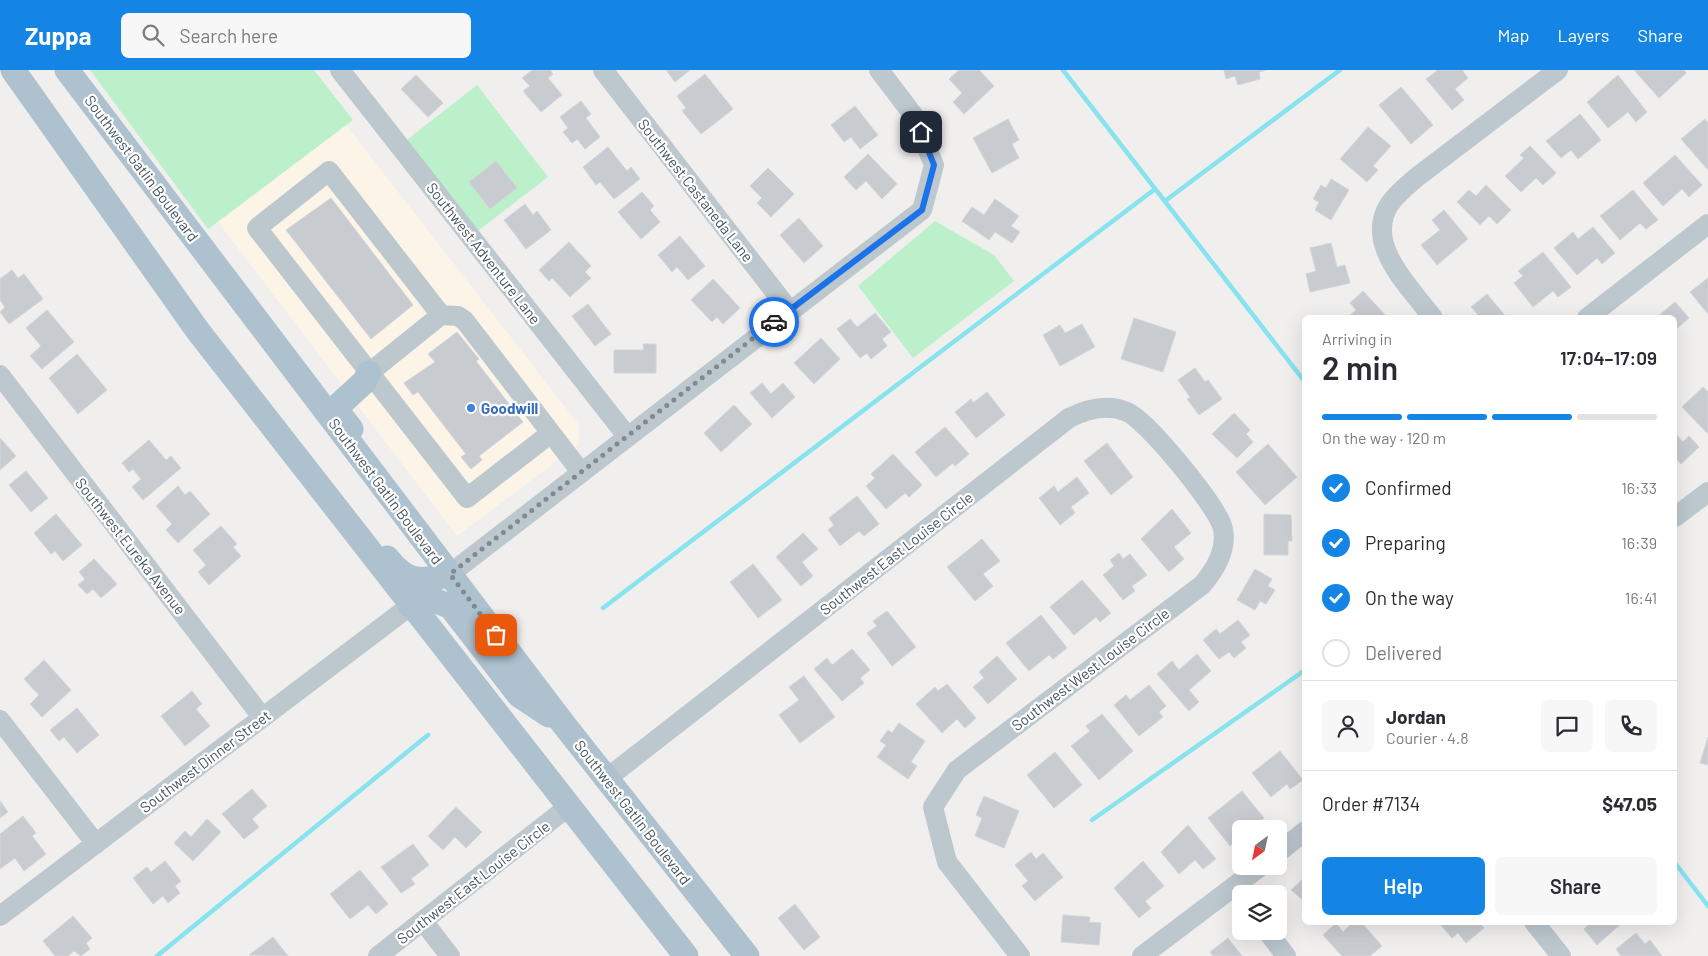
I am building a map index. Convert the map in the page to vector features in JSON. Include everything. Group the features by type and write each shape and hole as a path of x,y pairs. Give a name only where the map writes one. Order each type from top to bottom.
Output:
{"main road":[{"path":"13,70 198,331 410,606 686,956"},
{"name":"Southwest Gatlin Boulevard","path":"67,70 565,726 747,956"},
{"path":"310,390 329,392 355,374 369,373"},
{"path":"369,373 364,382 341,402 337,411 405,501 420,535"},
{"path":"305,469 331,486 400,573 408,578 421,580 431,580 450,574"},
{"path":"410,606 434,600 451,607 520,696 565,726"}],"street":[{"name":"Southwest Adventure Lane","path":"340,70 627,436"},
{"name":"Southwest Castaneda Lane","path":"603,70 789,310"},
{"path":"450,574 789,310 922,210 934,165 914,116 879,70"},
{"path":"1431,315 1393,266 1387,253 1382,227 1388,206 1396,195 1417,177 1558,70"},
{"path":"441,315 329,171 258,228 467,498 551,433"},
{"path":"1591,315 1708,224"},
{"path":"369,373 441,315 458,316 476,334 581,472"},
{"name":"Southwest Eureka Avenue","path":"0,375 262,717"},
{"name":"Southwest East Louise Circle","path":"606,779 1069,418 1084,410 1112,408 1136,416 1188,474"},
{"name":"Southwest West Louise Circle","path":"1020,956 947,862 933,807 957,770 1202,584 1216,566 1221,554 1223,528 1219,518 1188,474"},
{"path":"1677,515 1708,492"},
{"name":"Southwest Dinner Street","path":"0,916 410,606"},
{"path":"0,720 96,844"},
{"name":"Southwest East Louise Circle","path":"378,956 568,807"},
{"path":"1288,845 1302,833"},
{"path":"1244,885 1253,875"},
{"path":"1142,956 1232,896"},
{"path":"424,921 450,956"},
{"path":"1536,925 1561,956"},
{"path":"1274,940 1286,956"}],"shaded area":[{"path":"346,125 579,425 578,445 457,536 218,222"}],"green space":[{"path":"90,70 314,70 353,120 208,229"},
{"path":"477,85 548,177 475,233 403,143"},
{"path":"935,221 994,255 1014,281 913,358 858,286"}],"building":[{"path":"532,70 550,70 553,74 548,78 562,95 541,112 523,91 530,86 522,78"},
{"path":"666,70 690,70 675,82"},
{"path":"959,70 979,70 994,86 964,114 953,102 962,93 949,79"},
{"path":"1224,70 1266,70 1259,72 1260,79 1238,85 1235,76 1226,79"},
{"path":"1438,70 1462,70 1468,78 1455,89 1464,100 1452,110 1426,79"},
{"path":"1634,70 1684,70 1686,73 1659,98"},
{"path":"705,74 733,109 701,134 682,111 686,108 677,96"},
{"path":"416,75 443,103 428,117 401,89"},
{"path":"1618,75 1647,112 1636,122 1628,112 1608,128 1587,102"},
{"path":"1401,87 1433,125 1411,144 1379,105"},
{"path":"581,101 591,114 586,118 600,137 585,149 577,139 572,143 563,132 568,128 560,117"},
{"path":"855,106 878,135 860,149 851,137 844,142 831,125"},
{"path":"1580,114 1601,140 1578,159 1571,150 1561,158 1546,141"},
{"path":"1008,119 1019,140 1012,144 1019,158 992,173 973,138"},
{"path":"1705,119 1708,123 1708,170 1681,139"},
{"path":"1368,127 1391,146 1373,166 1378,170 1367,182 1340,159"},
{"path":"1530,146 1556,173 1543,185 1536,178 1521,192 1505,176 1524,158 1520,155"},
{"path":"608,147 627,171 631,167 640,179 614,199 600,182 596,185 583,167"},
{"path":"868,154 897,184 882,199 866,181 856,190 844,177"},
{"path":"1675,155 1702,185 1689,197 1682,189 1663,206 1643,183"},
{"path":"496,161 517,188 490,209 469,182"},
{"path":"768,168 794,194 771,217 757,203 762,198 750,186"},
{"path":"1331,179 1349,190 1331,220 1315,210 1319,202 1313,199 1321,185 1326,188"},
{"path":"1486,185 1511,210 1497,224 1489,216 1480,225 1457,202 1469,190 1476,196"},
{"path":"1633,190 1658,220 1646,229 1640,223 1620,240 1600,216"},
{"path":"642,192 654,206 650,210 660,222 641,239 618,212"},
{"path":"331,198 413,305 371,339 286,230"},
{"path":"995,199 1019,216 1011,226 1020,232 1012,243 995,232 989,240 962,221 972,207 984,215"},
{"path":"525,204 533,215 537,211 551,230 526,249 504,220"},
{"path":"1444,210 1468,239 1437,265 1421,245 1440,230 1432,220"},
{"path":"799,218 823,246 804,263 780,235"},
{"path":"1593,227 1615,253 1602,264 1597,258 1577,275 1554,248 1573,232 1578,239"},
{"path":"680,236 705,266 688,280 677,267 672,272 658,255"},
{"path":"569,242 591,266 585,272 591,278 570,297 552,278 549,281 539,270"},
{"path":"1331,243 1337,267 1345,265 1350,283 1310,292 1306,274 1316,271 1310,248"},
{"path":"1543,252 1571,287 1558,297 1553,291 1533,307 1514,283 1523,276 1518,271"},
{"path":"12,270 18,278 24,274 43,299 9,324 0,312 5,307 0,300 0,279"},
{"path":"1708,278 1708,314 1690,292"},
{"path":"713,279 740,308 723,324 717,317 712,322 691,300"},
{"path":"1363,291 1385,315 1350,315 1356,310 1350,303"},
{"path":"1487,294 1504,315 1478,315 1471,307"},
{"path":"1675,302 1689,318 1677,328 1677,315 1660,315"},
{"path":"588,304 611,334 595,346 572,316"},
{"path":"47,310 74,342 42,369 30,356 41,346 26,328"},
{"path":"875,313 891,332 882,339 887,346 871,359 867,353 860,358 837,329 850,319 857,327"},
{"path":"1134,318 1176,332 1163,372 1121,359"},
{"path":"1082,324 1095,347 1060,366 1043,335 1060,325 1065,333"},
{"name":"Goodwill","path":"457,332 479,359 476,361 523,422 479,456 482,460 471,469 461,457 466,454 418,392 413,395 404,383 435,362 428,354"},
{"path":"821,338 840,359 814,384 794,363"},
{"path":"643,344 656,344 656,373 614,373 614,350 644,350"},
{"path":"77,354 107,390 78,414 49,378"},
{"path":"1195,368 1205,382 1208,380 1222,399 1199,415 1187,399 1190,397 1178,380"},
{"path":"762,383 771,394 783,383 795,397 772,418 750,393"},
{"path":"1703,387 1708,392 1708,434 1682,407"},
{"path":"987,392 1005,415 976,438 955,412 971,399 973,403"},
{"path":"734,405 752,424 721,452 704,433"},
{"path":"1234,413 1250,430 1246,434 1253,442 1237,458 1212,434"},
{"path":"945,427 969,454 955,466 953,463 936,477 915,452"},
{"path":"1677,435 1683,442 1689,436 1699,447 1681,464 1677,459"},
{"path":"0,438 16,456 0,470"},
{"path":"149,440 166,460 171,456 181,468 143,500 132,487 141,479 133,469 129,472 122,463"},
{"path":"1107,443 1133,477 1111,495 1084,461"},
{"path":"1268,444 1297,477 1265,505 1236,472"},
{"path":"893,454 922,485 909,497 905,493 886,509 866,486 875,478 871,474"},
{"path":"26,471 48,498 31,512 9,485"},
{"path":"1077,477 1089,493 1071,507 1075,513 1060,525 1039,498 1054,486 1058,492"},
{"path":"178,486 185,495 190,491 210,514 178,543 166,530 172,524 156,506"},
{"path":"857,496 879,524 864,536 859,531 840,546 828,530 834,525 829,518"},
{"path":"1172,509 1191,533 1174,547 1184,559 1169,572 1141,539"},
{"path":"56,514 82,545 63,561 55,551 51,554 34,533"},
{"path":"1264,514 1291,515 1292,541 1288,541 1288,555 1264,555"},
{"path":"221,526 237,544 233,547 241,556 209,585 198,572 206,565 193,550"},
{"path":"803,533 818,549 802,562 813,576 801,586 776,557"},
{"path":"982,539 1000,561 983,574 993,586 975,601 947,567"},
{"path":"1119,553 1123,559 1130,554 1147,575 1132,586 1135,591 1123,600 1103,575 1114,566 1110,560"},
{"path":"94,559 117,584 101,598 93,589 87,594 78,585 85,579 79,572"},
{"path":"753,564 782,600 758,618 730,582"},
{"path":"1255,569 1272,579 1268,586 1275,590 1266,604 1260,601 1255,610 1237,600"},
{"path":"1082,580 1111,613 1100,622 1096,617 1074,635 1050,607"},
{"path":"887,611 916,647 892,666 867,633 877,626 873,621"},
{"path":"1041,615 1067,648 1053,659 1049,655 1029,671 1006,643"},
{"path":"1238,620 1250,635 1241,642 1246,648 1234,658 1229,652 1219,659 1203,640 1216,629 1220,634"},
{"path":"852,649 870,670 860,678 864,683 842,701 814,669 827,658 832,665"},
{"path":"1197,654 1211,671 1189,690 1199,702 1189,711 1157,674 1172,661 1179,670"},
{"path":"997,656 1017,679 988,704 973,687 984,678 979,672"},
{"path":"44,660 71,690 42,717 30,704 39,695 24,679"},
{"path":"804,676 835,717 800,743 779,715 799,700 789,687"},
{"path":"947,684 976,718 965,728 957,719 942,733 916,704 935,687 938,691"},
{"path":"1149,685 1166,706 1159,712 1163,717 1139,736 1114,705 1126,695 1130,700"},
{"path":"192,691 202,704 196,709 210,726 185,746 161,716"},
{"path":"77,708 99,735 77,753 64,737 59,741 50,730"},
{"path":"1102,714 1133,751 1099,780 1071,746 1090,731 1086,726"},
{"path":"899,723 925,741 911,762 917,766 908,779 877,757 886,745 880,741 888,730 892,733"},
{"path":"1708,737 1708,765 1700,763"},
{"path":"1280,751 1302,781 1290,789 1287,784 1271,797 1252,773"},
{"path":"1055,752 1082,785 1054,808 1027,775"},
{"path":"252,789 267,806 252,819 259,827 244,839 222,814"},
{"path":"1242,791 1264,818 1262,820 1232,820 1232,844 1230,846 1208,818"},
{"path":"984,796 1019,811 1004,848 975,836 982,818 976,815"},
{"path":"0,801 8,812 0,818"},
{"path":"456,807 482,832 466,848 455,837 443,850 428,836"},
{"path":"23,816 36,833 32,836 46,854 24,871 15,858 0,869 0,834"},
{"path":"207,819 221,832 193,861 174,843 185,831 191,837"},
{"path":"1188,825 1216,859 1203,869 1195,860 1179,874 1161,852"},
{"path":"413,844 429,865 411,879 415,884 401,893 381,867"},
{"path":"1031,852 1036,859 1043,853 1063,877 1035,901 1022,886 1028,881 1015,865"},
{"path":"165,861 181,881 175,886 180,893 168,903 163,896 153,904 133,878 147,867 151,872"},
{"path":"1143,861 1164,886 1145,901 1151,908 1139,918 1114,888"},
{"path":"360,870 388,904 376,914 368,905 350,919 330,894"},
{"path":"1302,880 1302,899 1291,890"},
{"path":"795,904 820,937 804,950 778,918"},
{"path":"1063,915 1090,917 1089,922 1101,923 1099,945 1061,942"},
{"path":"73,916 92,938 86,943 90,949 81,956 74,951 68,956 55,956 43,941"},
{"path":"1334,925 1338,925 1343,932 1350,925 1364,925 1382,946 1370,956 1342,956 1323,935"},
{"path":"1441,925 1482,925 1484,928 1466,943 1458,933 1452,938"},
{"path":"1588,925 1620,925 1597,945 1584,929"},
{"path":"1636,933 1645,944 1650,940 1662,956 1621,956 1616,949"},
{"path":"273,937 288,956 249,955"},
{"path":"1228,938 1242,956 1213,956 1210,952"}],"waterway":[{"path":"1063,70 1302,378"},
{"path":"1165,201 1340,70"},
{"path":"603,608 1155,189"},
{"path":"1092,820 1302,672"},
{"path":"157,956 428,735"},
{"path":"1677,866 1708,906"}],"way so far":[{"path":"496,635 450,574 774,322"}],"place":[{"name":"Goodwill","path":"471,408"}],"route":[{"path":"774,322 922,210 934,165 921,132"}]}
